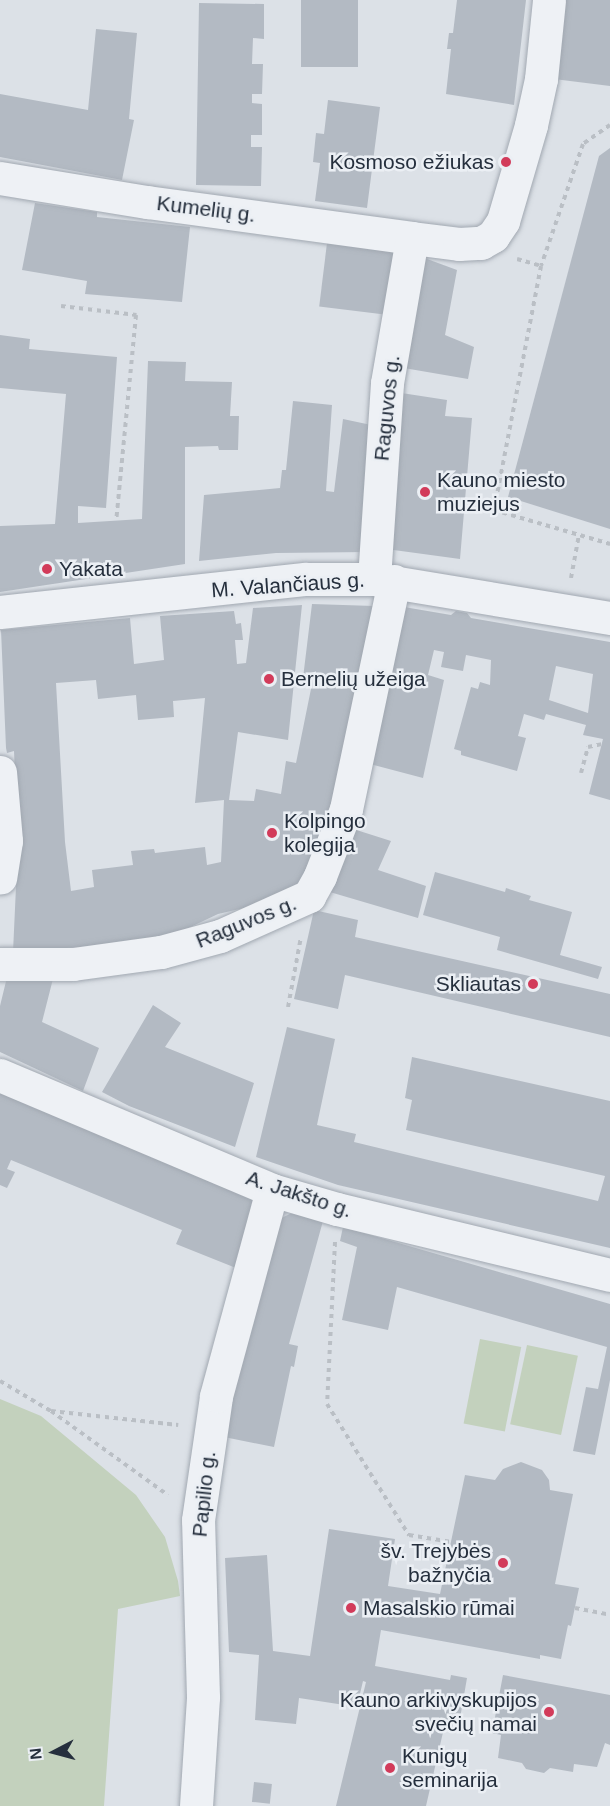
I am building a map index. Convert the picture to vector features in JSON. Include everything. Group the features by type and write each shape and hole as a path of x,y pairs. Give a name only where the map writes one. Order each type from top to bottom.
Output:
{"street":[{"name":"Kumelių g.","path":"0,178 147,202 412,238 459,244 481,243 493,236 502,221 536,102 549,0"},
{"name":"Raguvos g.","path":"0,964 73,964 161,952 220,936 309,896 320,876 346,809 384,580 387,383 412,238"},
{"name":"M. Valančiaus g.","path":"0,612 306,579 384,580 610,618"},
{"path":"0,772 6,841 0,878"},
{"name":"A. Jakšto g.","path":"0,1076 272,1190 337,1209 610,1275"},
{"name":"Papilio g.","path":"196,1806 203,1697 198,1520 216,1396 272,1190"}],"path":[{"path":"610,125 583,144 541,266 494,510 610,544"},
{"path":"61,306 136,315 116,521"},
{"path":"566,610 579,535"},
{"path":"581,774 588,747 602,744"},
{"path":"288,1007 309,896"},
{"path":"337,1209 327,1404 409,1535 451,1542"},
{"path":"0,1381 51,1411 153,1483 198,1520"},
{"path":"51,1411 211,1429"},
{"path":"575,1608 610,1615"}],"green space":[{"path":"480,1339 521,1347 505,1431 464,1423"},
{"path":"527,1345 578,1356 561,1435 510,1424"},
{"path":"0,1399 41,1416 136,1495 165,1537 178,1581 180,1596 118,1609 104,1806 0,1806"}],"building":[{"path":"301,0 358,0 358,67 301,67"},
{"path":"457,0 526,0 514,105 446,94 451,49 447,49 449,33 453,33"},
{"path":"564,0 610,0 610,86 554,79"},
{"path":"199,3 264,4 264,39 253,38 252,64 263,64 262,94 252,94 252,103 262,104 262,135 251,135 251,147 262,147 261,186 196,185"},
{"path":"96,29 137,33 129,119 134,120 122,180 0,157 0,94 88,110"},
{"path":"328,100 380,107 367,208 315,201 320,163 313,162 316,133 324,134"},
{"path":"610,148 610,529 508,497 599,156"},
{"path":"35,203 97,212 97,217 190,227 182,302 85,294 87,281 22,270"},
{"path":"327,243 398,252 391,315 319,307"},
{"path":"419,256 457,270 445,335 474,347 468,379 398,367"},
{"path":"0,335 30,339 29,349 117,357 106,508 78,506 78,523 142,519 148,361 186,362 185,381 232,382 230,416 239,416 238,450 219,450 218,446 185,447 185,564 0,592 0,526 55,524 66,394 0,388"},
{"name":"Kauno miesto muziejus","path":"395,392 447,400 445,416 472,418 460,559 379,548"},
{"path":"293,401 332,405 326,491 334,492 343,419 376,426 367,552 276,553 199,561 204,495 280,488 282,470 286,470"},
{"path":"312,604 374,606 342,773 304,879 297,886 261,904 218,914 161,941 13,952 18,843 14,751 7,753 6,748 1,630 130,618 134,664 164,660 160,616 234,611 236,624 241,623 243,640 235,640 237,664 246,663 253,608 302,605 288,740 238,732 229,800 254,801 256,789 281,794 286,761 296,763 313,679 303,678","holes":["96,680 98,699 136,695 138,720 174,717 173,701 205,698 195,803 224,800 221,862 207,865 205,847 155,853 154,849 131,851 133,865 92,870 94,887 71,891 65,842 56,683"]},
{"path":"404,607 451,615 456,611 467,613 471,618 610,642 610,800 589,794 603,739 583,735 586,725 546,714 544,720 524,714 518,736 526,738 517,771 461,755 461,751 454,749 471,687 478,689 480,682 490,685 491,660 466,655 463,671 441,667 444,652 434,650 428,675 444,680 423,778 370,764","holes":["556,666 593,674 588,713 549,700"]},
{"path":"347,827 391,841 378,870 426,886 418,918 323,890"},
{"path":"435,872 505,892 506,888 531,896 529,900 572,912 560,955 602,967 598,979 497,950 500,937 423,915"},
{"path":"314,910 358,920 355,937 610,994 610,1037 345,975 338,1009 294,999"},
{"path":"55,971 42,1022 99,1048 83,1091 0,1052 0,1006 8,973"},
{"path":"153,1005 181,1023 165,1047 254,1083 235,1147 129,1106 102,1092"},
{"path":"287,1027 335,1039 317,1125 356,1134 354,1142 598,1201 605,1176 406,1130 412,1100 405,1098 412,1057 610,1101 610,1248 338,1185 256,1157"},
{"path":"0,1090 262,1199 236,1268 176,1244 182,1230 11,1160 7,1169 15,1172 7,1188 0,1185"},
{"path":"294,1212 323,1221 289,1344 298,1346 294,1367 291,1366 274,1447 224,1437 244,1332 273,1222"},
{"path":"343,1227 610,1304 610,1380 595,1455 573,1451 586,1387 598,1389 607,1347 397,1287 388,1330 342,1320 357,1247 340,1241"},
{"path":"521,1462 542,1470 549,1480 550,1490 573,1494 555,1584 579,1588 561,1659 540,1655 540,1659 381,1630 375,1666 450,1680 451,1675 467,1678 458,1730 444,1728 426,1806 336,1806 366,1682 363,1681 359,1698 351,1706 299,1698 296,1724 255,1720 259,1655 229,1652 225,1558 267,1555 273,1651 310,1656 329,1529 395,1539 388,1586 440,1594 465,1475 495,1480 503,1469"},
{"path":"503,1675 610,1695 610,1745 605,1743 597,1767 574,1764 573,1772 550,1768 544,1773 526,1769 522,1763 498,1758 501,1735 492,1733"},
{"path":"254,1782 272,1784 270,1804 252,1802"}],"place":[{"name":"Kosmoso ežiukas","path":"506,162"},
{"name":"Kauno miesto muziejus","path":"425,492"},
{"name":"Yakata","path":"47,569"},
{"name":"Bernelių užeiga","path":"269,679"},
{"name":"Kolpingo kolegija","path":"272,833"},
{"name":"Skliautas","path":"533,984"},
{"name":"šv. Trejybės bažnyčia","path":"503,1563"},
{"name":"Masalskio rūmai","path":"351,1608"},
{"name":"Kauno arkivyskupijos svečių namai","path":"549,1712"},
{"name":"Kunigų seminarija","path":"390,1768"}]}
